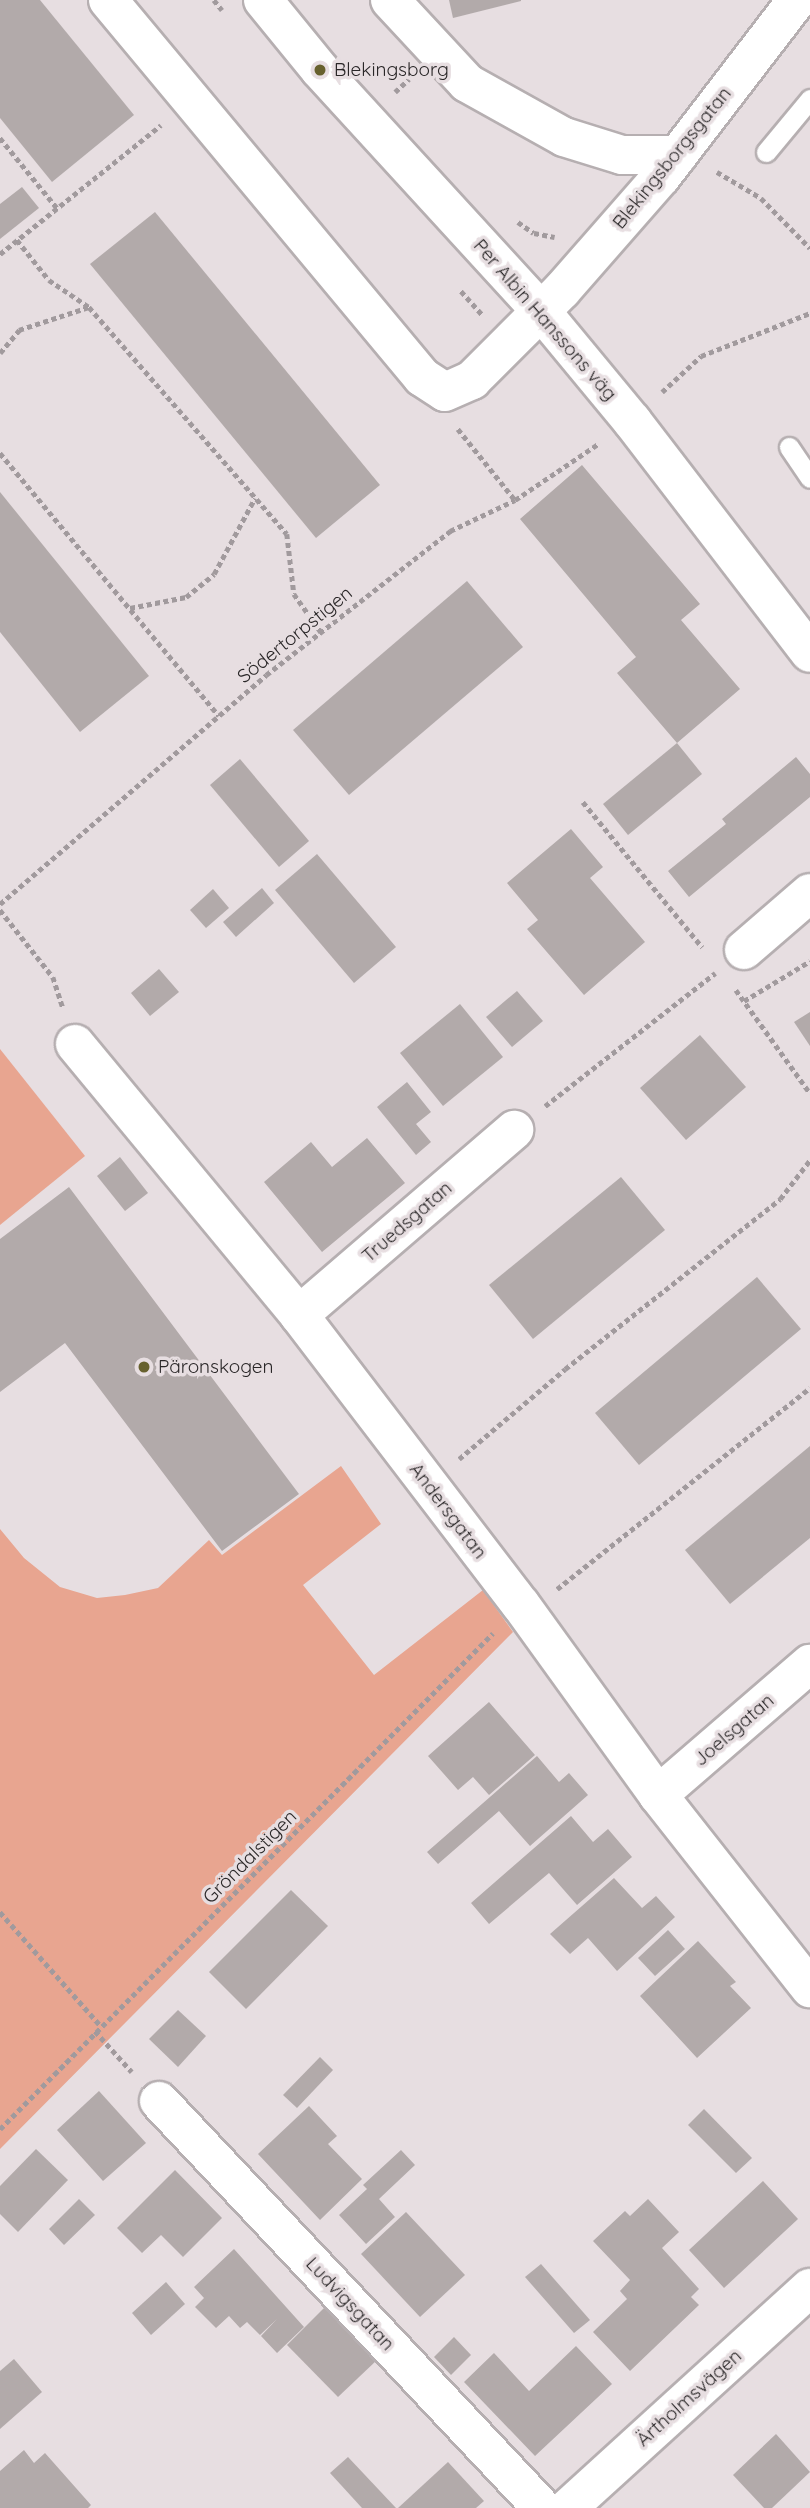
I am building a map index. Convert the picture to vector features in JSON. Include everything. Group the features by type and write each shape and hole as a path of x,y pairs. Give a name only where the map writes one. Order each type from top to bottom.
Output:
{"street":[{"path":"108,0 422,377 445,392"},
{"name":"Per Albin Hanssons väg","path":"263,0 320,70 541,311 632,421 810,653"},
{"path":"390,0 467,83 564,137 622,155 678,155"},
{"name":"Blekingsborgsgatan","path":"445,392 471,380 541,311 678,155 797,0"},
{"path":"732,960 810,893"},
{"name":"Andersgatan","path":"75,1044 299,1315 524,1609 658,1795 810,1988"},
{"name":"Truedsgatan","path":"299,1315 514,1130"},
{"name":"Joelsgatan","path":"658,1795 810,1664"},
{"name":"Ludvigsgatan","path":"159,2101 542,2508"},
{"name":"Ärtholmsvägen","path":"568,2508 810,2288"}],"lane":[{"path":"766,152 810,99"},
{"path":"789,447 810,478"}],"path":[{"path":"0,254 192,101"},
{"path":"0,138 57,208"},
{"path":"678,155 716,172 761,198 810,248"},
{"path":"515,220 534,233 564,238"},
{"path":"17,240 49,280 89,307 287,534 294,594 321,632"},
{"path":"0,353 19,330 89,307"},
{"name":"Södertorpstigen","path":"0,904 219,716 450,531 515,500 632,421 701,356 810,313"},
{"path":"445,392 460,434 515,500"},
{"path":"0,453 219,716"},
{"path":"130,608 186,597 214,574 255,498"},
{"path":"583,802 732,960 744,1001 810,1093"},
{"path":"0,910 53,977 75,1044"},
{"path":"514,1130 732,960"},
{"path":"744,1001 810,961"},
{"path":"428,1485 565,1369 780,1199 810,1160"},
{"name":"Gröndalstigen","path":"0,2129 95,2031 524,1609 810,1388"},
{"path":"0,1912 101,2026"},
{"path":"95,2031 159,2101"}],"shaded area":[{"path":"0,1049 85,1156 0,1225"},
{"path":"341,1466 381,1524 303,1585 374,1675 483,1590 513,1632 0,2149 0,1529 24,1558 60,1587 97,1598 125,1595 158,1588 209,1540 222,1555"}],"building":[{"path":"0,0 40,0 134,115 52,182 0,118"},
{"path":"449,0 521,0 521,1 453,18"},
{"path":"22,187 39,208 0,239 0,204"},
{"path":"155,212 380,485 316,538 90,264"},
{"path":"582,465 700,604 681,620 740,689 677,743 617,673 636,657 520,519"},
{"path":"0,492 149,676 80,732 0,632"},
{"path":"467,581 523,647 349,795 293,730"},
{"path":"677,743 702,774 628,835 603,804"},
{"path":"796,757 810,774 810,797 689,897 668,871 726,824 722,819"},
{"path":"240,759 309,841 279,867 210,785"},
{"path":"571,829 603,867 590,878 645,942 584,995 527,929 538,920 507,883"},
{"path":"317,854 396,947 354,983 275,890"},
{"path":"262,888 274,903 236,937 223,922"},
{"path":"213,889 229,908 206,928 190,910"},
{"path":"159,969 179,992 150,1016 131,993"},
{"path":"517,991 543,1021 512,1047 486,1017"},
{"path":"460,1004 503,1057 443,1106 400,1053"},
{"path":"810,1012 810,1046 794,1022"},
{"path":"700,1035 746,1087 686,1140 640,1088"},
{"path":"407,1082 431,1112 416,1124 431,1142 416,1155 377,1107"},
{"path":"367,1138 405,1183 322,1252 264,1182 311,1142 332,1167"},
{"path":"120,1157 148,1193 125,1211 97,1176"},
{"path":"621,1177 665,1230 533,1339 489,1285"},
{"name":"Päronskogen","path":"69,1187 299,1494 222,1551 65,1343 0,1392 0,1239"},
{"path":"757,1277 801,1329 639,1465 595,1413"},
{"path":"810,1446 810,1538 730,1604 685,1550"},
{"path":"489,1702 535,1755 489,1795 473,1777 458,1790 428,1756"},
{"path":"537,1756 559,1782 569,1773 588,1795 530,1846 499,1811 438,1864 427,1852"},
{"path":"571,1816 593,1842 608,1829 632,1857 577,1905 549,1873 489,1924 471,1903"},
{"path":"614,1878 642,1908 656,1896 675,1917 617,1971 588,1938 570,1954 550,1934"},
{"path":"291,1890 328,1926 246,2009 209,1972"},
{"path":"668,1930 685,1949 655,1976 638,1958"},
{"path":"698,1941 736,1982 730,1986 751,2008 697,2058 640,1996"},
{"path":"178,2010 206,2036 178,2067 149,2039"},
{"path":"320,2057 333,2070 297,2108 283,2095"},
{"path":"99,2091 146,2143 103,2181 57,2130"},
{"path":"309,2106 337,2136 328,2144 362,2179 320,2220 258,2154"},
{"path":"704,2109 752,2158 736,2173 688,2125"},
{"path":"36,2149 68,2180 18,2232 0,2214 0,2186"},
{"path":"401,2150 415,2165 379,2199 395,2217 366,2244 339,2215 367,2189 363,2185"},
{"path":"175,2170 222,2218 183,2257 161,2235 142,2253 117,2228"},
{"path":"763,2181 798,2219 724,2288 689,2250"},
{"path":"79,2199 95,2215 64,2245 49,2229"},
{"path":"648,2199 679,2232 662,2248 699,2289 691,2297 699,2305 630,2371 593,2332 627,2299 620,2291 630,2280 593,2241 625,2211 630,2216"},
{"path":"406,2212 465,2275 420,2317 361,2254"},
{"path":"234,2249 304,2327 277,2353 261,2336 277,2319 260,2335 247,2322 240,2328 229,2316 216,2328 195,2307 204,2298 194,2287"},
{"path":"541,2264 590,2320 574,2333 525,2277"},
{"path":"166,2282 185,2304 151,2335 132,2313"},
{"path":"325,2307 377,2360 338,2397 287,2345"},
{"path":"454,2337 471,2355 451,2375 434,2357"},
{"path":"576,2346 612,2384 535,2456 464,2382 494,2353 529,2391"},
{"path":"14,2359 42,2392 0,2429 0,2371"},
{"path":"776,2434 810,2472 772,2508 764,2508 733,2475"},
{"path":"24,2450 34,2463 45,2453 91,2505 88,2508 0,2508 0,2471"},
{"path":"348,2457 396,2508 362,2508 330,2473"},
{"path":"448,2462 484,2501 476,2508 398,2508"}],"place":[{"name":"Blekingsborg","path":"320,70"},
{"name":"Päronskogen","path":"144,1367"}]}
